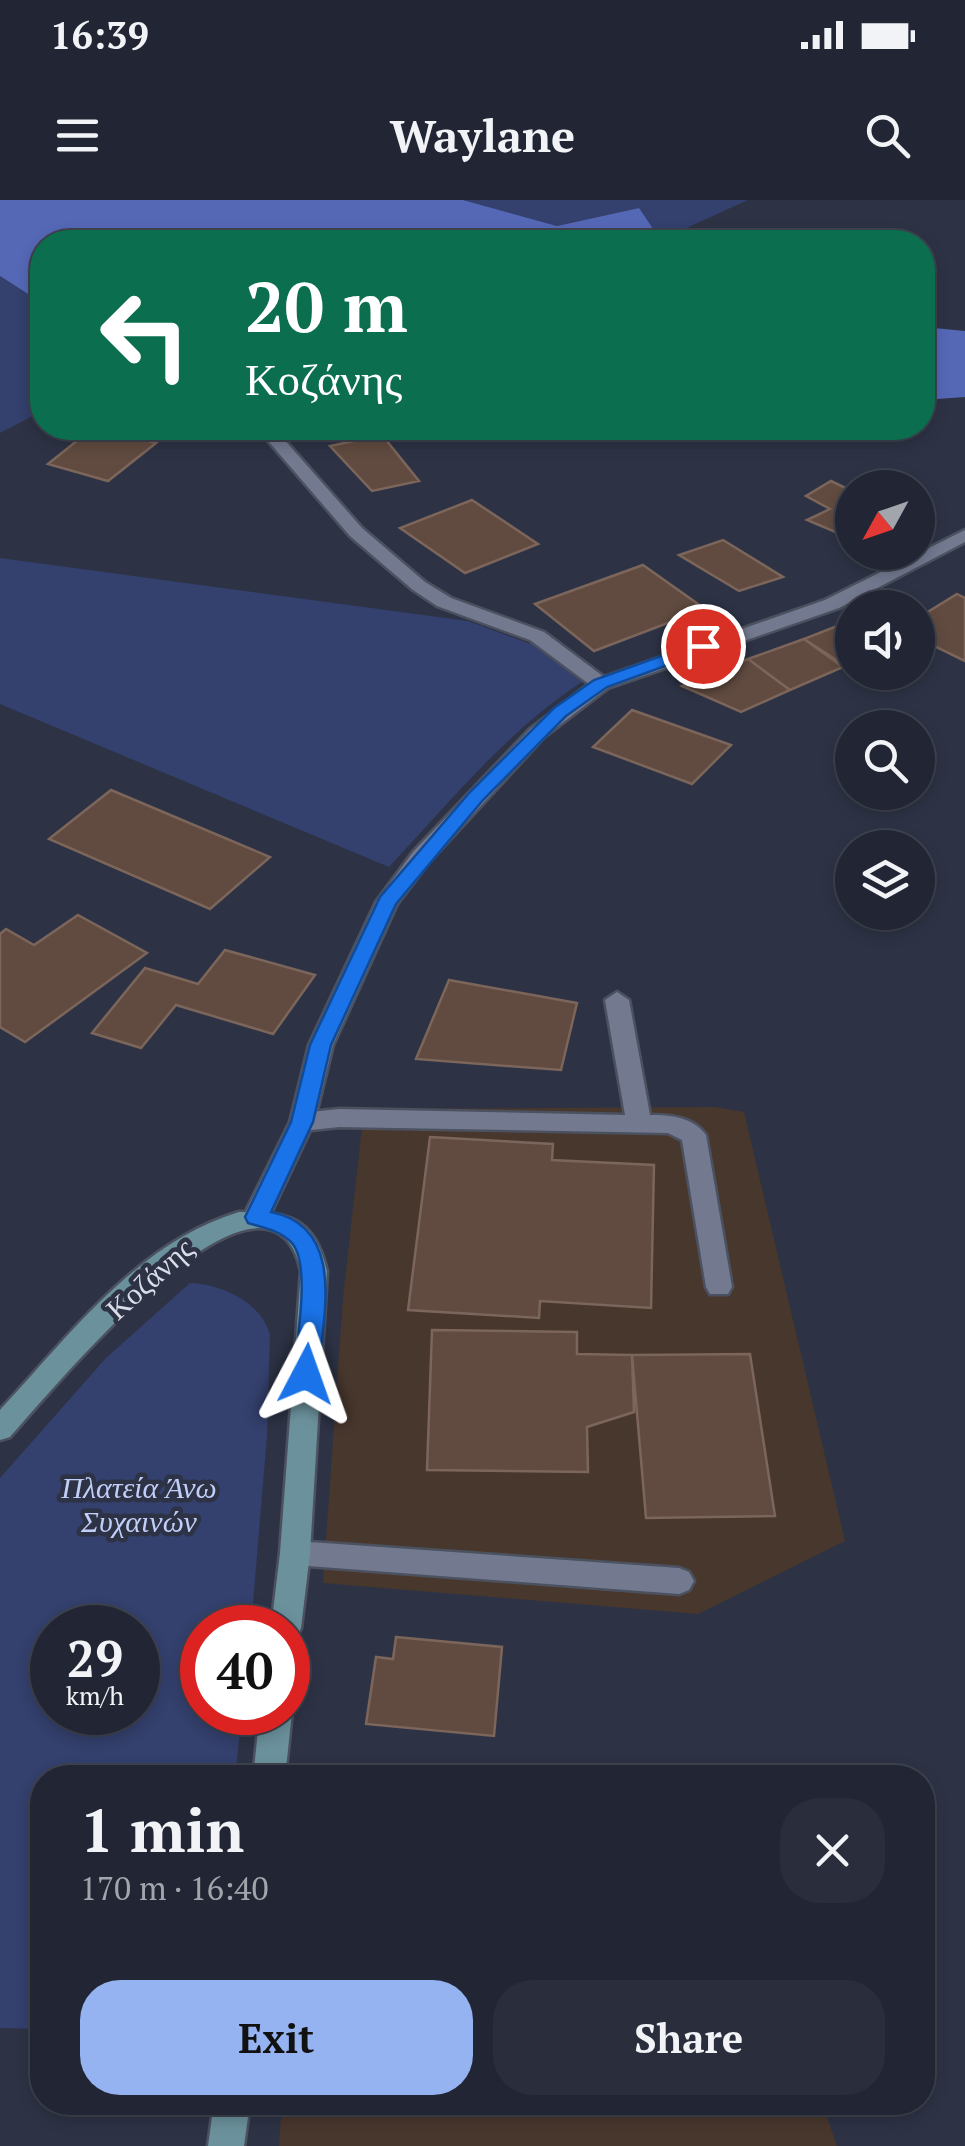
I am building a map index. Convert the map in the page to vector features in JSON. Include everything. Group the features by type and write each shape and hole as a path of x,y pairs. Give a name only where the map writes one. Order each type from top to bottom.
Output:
{"street":[{"path":"276,440 356,532 419,586 444,602 537,636 601,684"},
{"path":"289,1605 314,1271 306,1241 279,1222 256,1217 302,1122 321,1045 387,902 421,857 516,754 560,712 601,684 671,656 832,604 965,535"},
{"path":"617,1000 639,1123"},
{"path":"302,1122 339,1118 672,1124 694,1134 719,1288"},
{"name":"Κοζάνης","path":"0,1429 129,1293 180,1247 221,1224 256,1217"},
{"path":"295,1553 680,1581"},
{"path":"270,1765 274,1735"},
{"path":"226,2146 230,2115"}],"shaded area":[{"path":"0,200 463,200 557,226 639,208 654,230 30,230 30,295 0,276"},
{"path":"935,328 965,331 965,397 935,399"},
{"path":"715,1107 744,1112 845,1541 698,1614 323,1583 343,1298 364,1109"},
{"path":"281,2115 826,2115 837,2146 279,2146"}],"green space":[{"path":"463,200 748,200 682,230 653,230 639,208 557,226"},
{"path":"0,276 30,295 30,417 0,433"},
{"path":"0,558 468,621 539,647 582,682 504,745 389,867 0,704"},
{"name":"Πλατεία Άνω Συχαινών","path":"190,1283 215,1287 249,1304 270,1335 267,1436 253,1605 180,1605 180,1735 240,1735 236,1765 30,1765 30,2029 0,2028 0,1478 106,1358"}],"building":[{"path":"78,440 156,443 108,481 48,464"},
{"path":"386,440 419,481 372,491 330,446"},
{"path":"831,481 835,483 835,532 807,520 830,509 806,496"},
{"path":"472,500 538,544 465,573 400,528"},
{"path":"723,540 783,577 739,591 679,555"},
{"path":"643,565 705,609 594,651 535,604"},
{"path":"957,594 965,598 965,661 935,646 935,608"},
{"path":"835,627 835,659 804,639"},
{"path":"804,639 835,661 835,670 790,690 748,659"},
{"path":"748,659 790,690 741,712 682,686"},
{"path":"632,710 731,745 692,784 593,747"},
{"path":"111,790 270,857 210,909 49,839"},
{"path":"78,915 147,953 25,1042 0,1027 0,934 6,929 34,945"},
{"path":"225,950 315,975 273,1034 176,1005 141,1048 92,1033 145,968 198,984"},
{"path":"449,980 577,1003 561,1070 416,1059"},
{"path":"430,1137 553,1144 552,1160 654,1165 651,1308 540,1301 539,1318 408,1310"},
{"path":"432,1330 577,1332 577,1354 632,1355 634,1412 587,1427 588,1472 427,1470"},
{"path":"750,1354 775,1516 646,1518 632,1355"},
{"path":"396,1637 502,1647 494,1736 366,1724 376,1657 393,1659"}],"route":[{"path":"306,1374 314,1271 310,1248 298,1234 279,1222 256,1217 302,1122 321,1045 387,902 476,796 560,712 601,684 703,646"}]}
